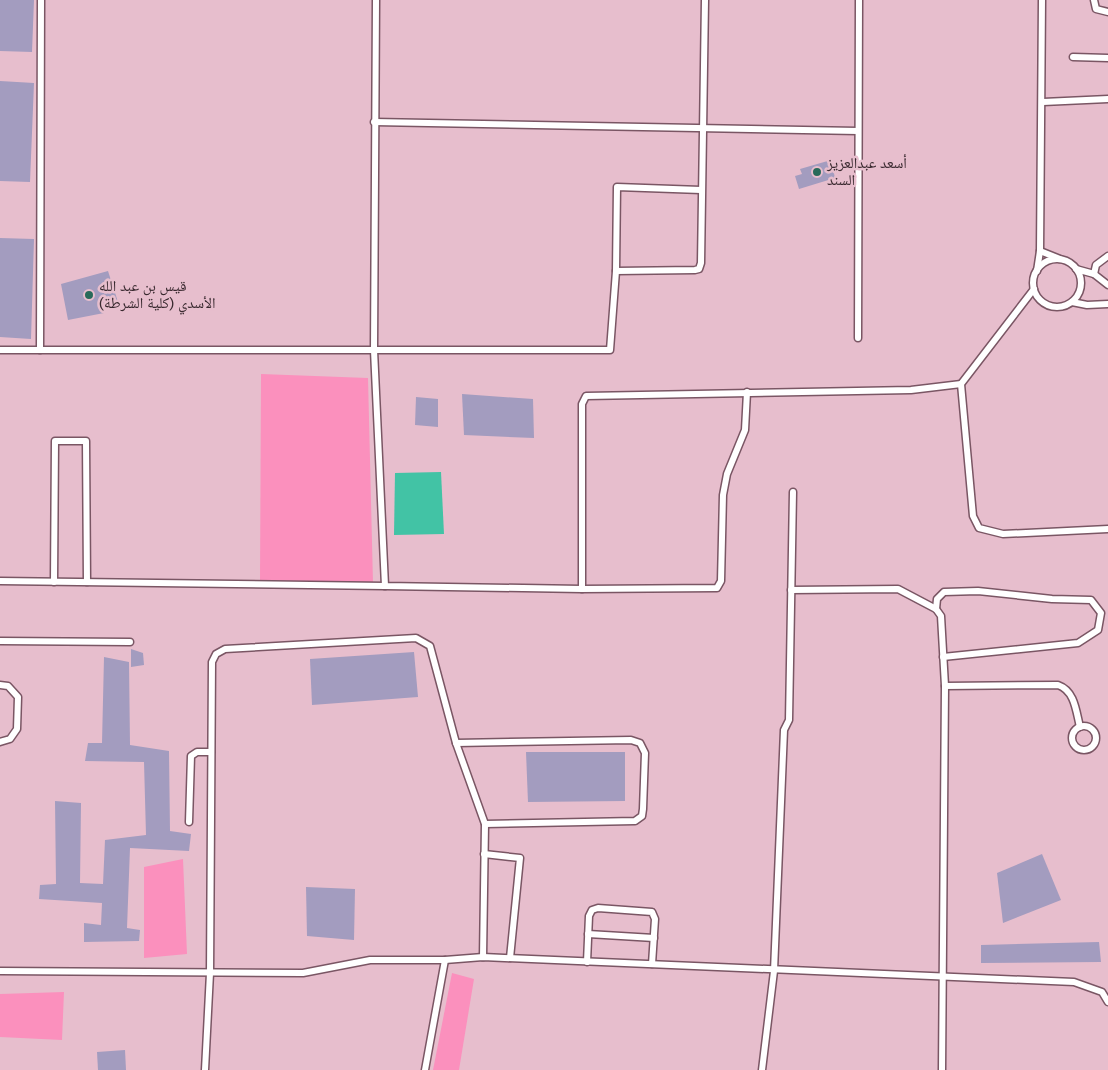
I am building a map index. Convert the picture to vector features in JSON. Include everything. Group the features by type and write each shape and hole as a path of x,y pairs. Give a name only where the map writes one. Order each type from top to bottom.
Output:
{"lane":[{"path":"40,0 40,350"},
{"path":"376,0 374,350 385,586"},
{"path":"616,272 699,269 701,264 705,0"},
{"path":"858,338 859,0"},
{"path":"1042,0 1043,102 1040,251 1034,289 1038,298 1045,304 1054,307 1072,302 1087,305 1108,304"},
{"path":"1094,0 1096,9 1108,12"},
{"path":"1073,57 1108,58"},
{"path":"1043,102 1108,99"},
{"path":"374,122 858,131"},
{"path":"0,350 610,350 616,272 618,187 701,190"},
{"path":"1040,251 1070,263 1076,269 1081,287 1072,302"},
{"path":"1094,274 1096,265 1108,256"},
{"path":"1037,271 1043,264 1061,260"},
{"path":"1076,269 1094,274 1108,284"},
{"path":"1034,289 961,384 973,516 979,528 1003,534 1108,529"},
{"path":"582,589 582,404 586,396 911,390 961,384"},
{"path":"0,582 582,589 716,588 720,585 723,495 727,474 746,430 747,392"},
{"path":"54,582 55,441 86,441 87,582"},
{"path":"762,1070 774,971 784,730 789,720 793,492"},
{"path":"791,590 898,589 936,609 941,616 945,686 942,1070"},
{"path":"936,609 937,599 944,592 978,591 1052,599 1091,600 1100,613 1098,630 1078,643 943,657"},
{"path":"205,1070 210,974 212,662 216,654 225,649 416,638 430,646 456,743 485,824 482,957"},
{"path":"0,640 130,642"},
{"path":"0,685 8,686 18,697 17,728 10,739 0,742"},
{"path":"945,686 1058,685 1066,689 1072,697 1080,727"},
{"path":"456,743 630,740 640,743 645,753 642,816 635,821 485,824"},
{"path":"189,822 191,756 197,752 211,752"},
{"path":"484,854 520,858 510,958"},
{"path":"587,962 590,913 598,908 652,912 655,916 652,964"},
{"path":"588,934 654,938"},
{"path":"0,972 210,974 303,972 370,960 445,960 482,957 774,971 1074,982 1102,992 1108,1002"},
{"path":"425,1070 445,960"}],"shaded area":[{"path":"261,374 368,378 373,583 260,585"},
{"path":"441,472 444,534 394,535 395,473"},
{"path":"183,859 187,954 144,958 144,867"},
{"path":"452,973 474,979 459,1070 433,1070"},
{"path":"64,992 62,1040 0,1037 0,994"}],"building":[{"path":"0,0 34,0 32,52 0,51"},
{"path":"0,81 34,83 30,182 0,181"},
{"name":"أسعد عبدالعزيز السند","path":"831,160 835,178 799,189 795,176 802,174 800,169"},
{"path":"0,238 34,239 31,339 0,337"},
{"name":"قيس بن عبد الله الأسدي (كلية الشرطة)","path":"108,271 119,305 103,308 104,313 68,320 61,284"},
{"path":"462,394 533,399 534,438 464,435"},
{"path":"416,397 438,399 438,427 415,425"},
{"path":"131,649 143,653 144,665 131,667"},
{"path":"414,652 418,697 312,705 310,659"},
{"path":"104,657 129,662 130,745 169,751 170,831 191,834 189,851 130,848 127,928 140,930 139,941 84,942 84,923 101,925 102,903 39,899 40,885 56,884 55,801 81,803 80,883 103,884 105,840 146,835 144,762 85,761 88,743 102,743"},
{"path":"526,752 625,752 625,801 528,802"},
{"path":"1042,854 1061,900 1003,923 997,873"},
{"path":"306,887 355,889 354,940 307,936"},
{"path":"1099,942 1101,962 981,963 981,945"},
{"path":"125,1050 126,1070 98,1070 97,1052"}],"place":[{"name":"أسعد عبدالعزيز السند","path":"817,172"},
{"name":"قيس بن عبد الله الأسدي (كلية الشرطة)","path":"89,295"}]}
